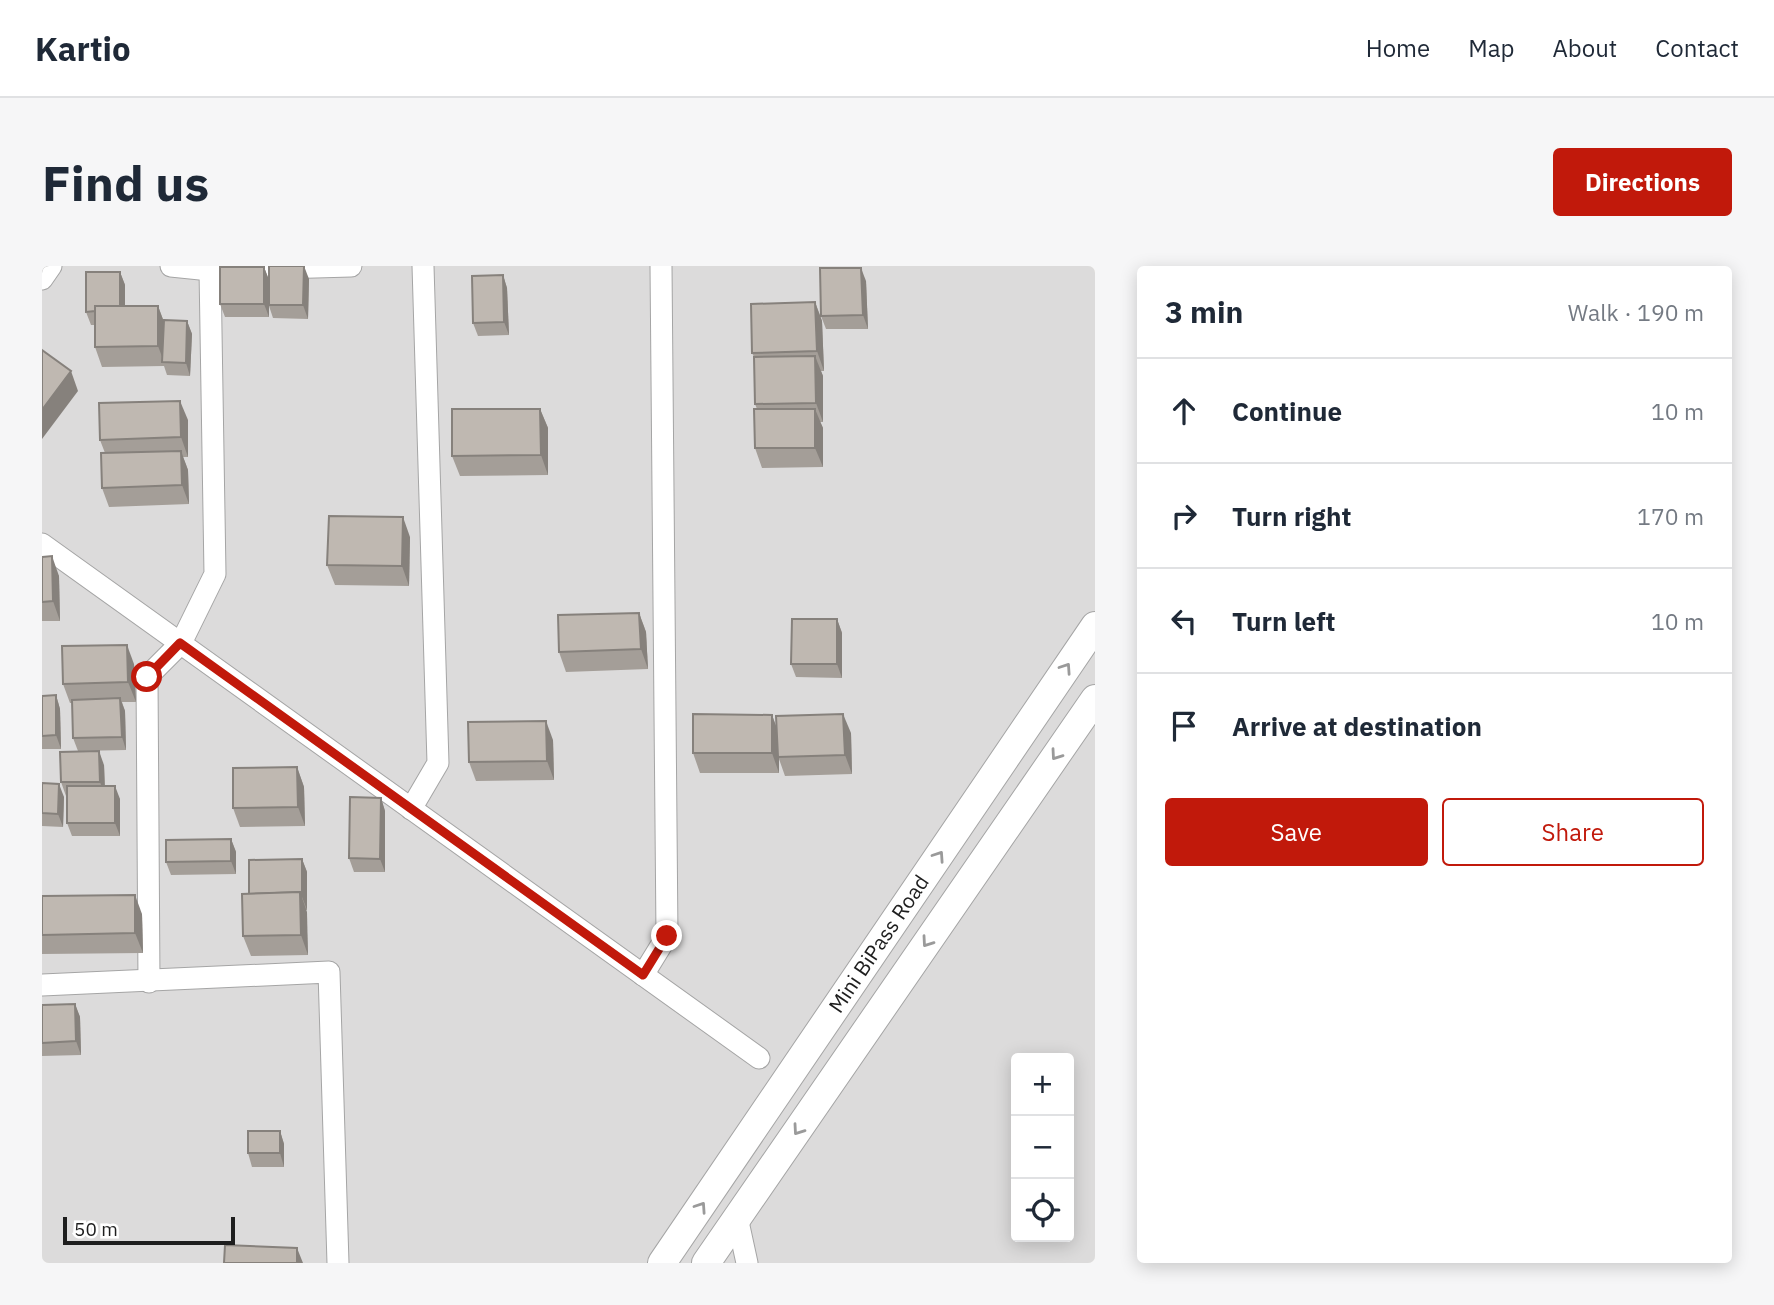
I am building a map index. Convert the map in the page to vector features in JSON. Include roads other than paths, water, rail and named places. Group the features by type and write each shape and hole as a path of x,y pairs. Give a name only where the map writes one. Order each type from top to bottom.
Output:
{"street":[{"path":"42,279 51,266"},
{"path":"171,266 210,270 351,266"},
{"path":"411,808 438,763 424,266"},
{"path":"643,975 667,936 661,266"},
{"path":"149,982 147,677 180,643 215,575 210,270"},
{"path":"42,544 759,1058"},
{"name":"Mini BiPass Road","path":"662,1263 1095,626"},
{"path":"706,1263 1095,699"},
{"path":"42,985 329,972 338,1263"},
{"path":"737,1217 747,1263"}]}
